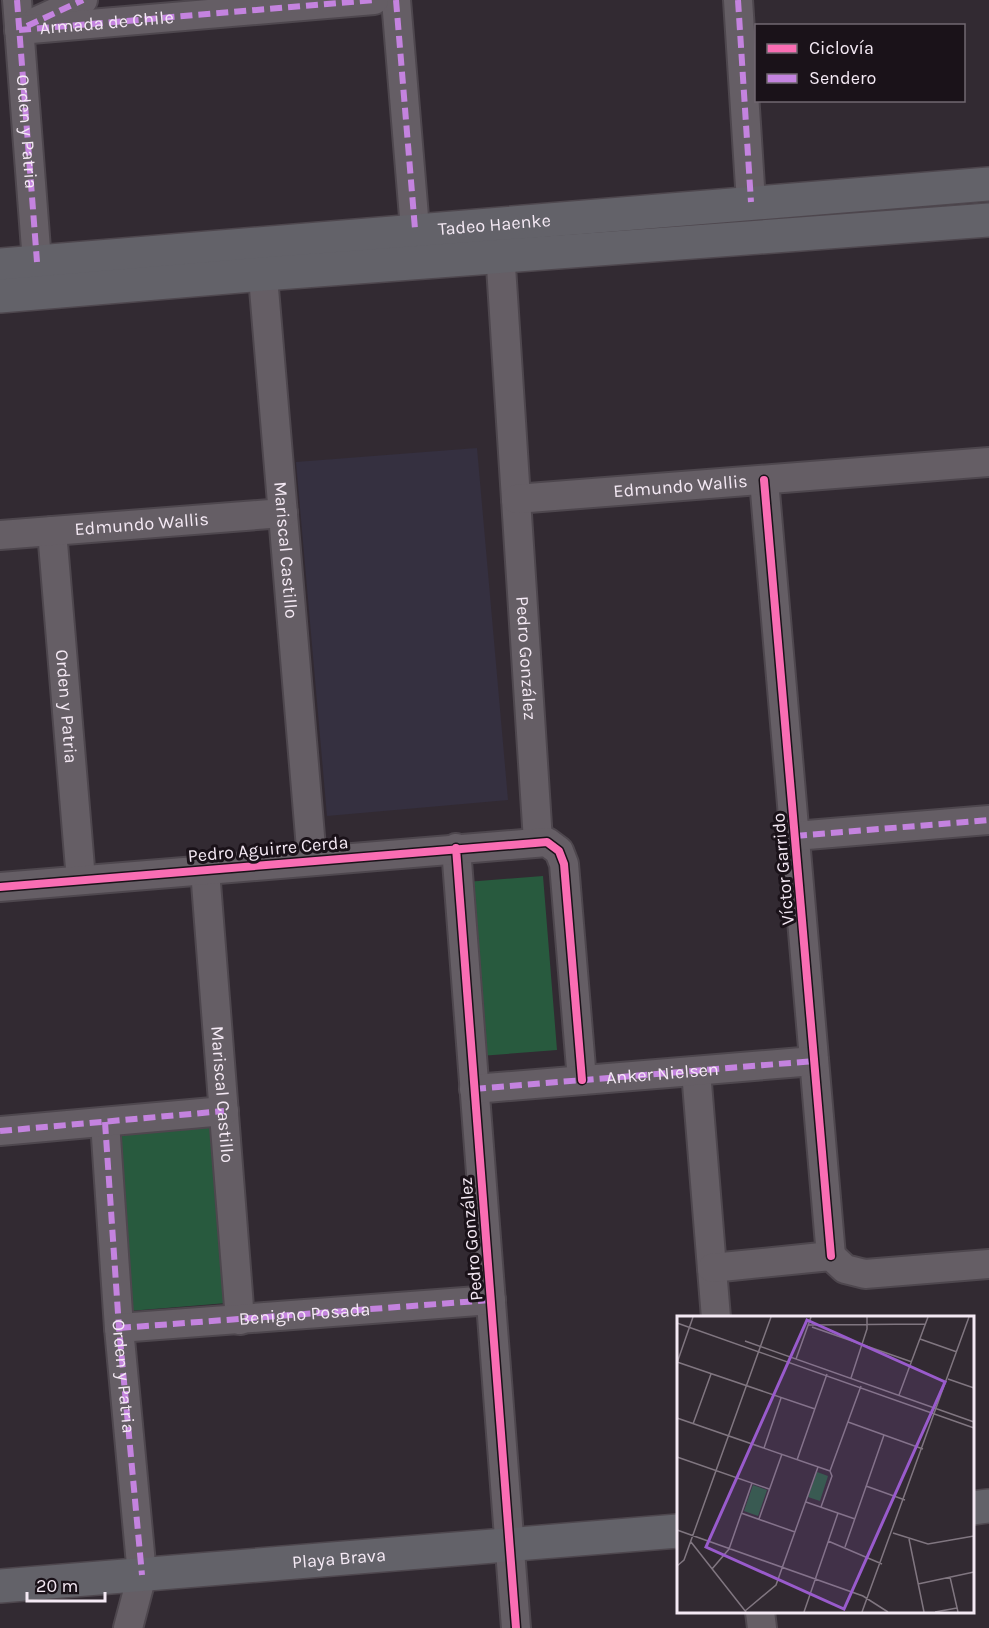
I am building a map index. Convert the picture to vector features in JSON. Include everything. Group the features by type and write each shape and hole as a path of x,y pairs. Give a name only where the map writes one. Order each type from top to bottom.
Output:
{"main road":[{"name":"Tadeo Haenke","path":"0,296 262,258 415,229 989,184"},
{"name":"Tadeo Haenke","path":"0,265 37,262 501,256 989,220"},
{"path":"974,1508 989,1506"},
{"name":"Playa Brava","path":"0,1586 677,1531"}],"street":[{"name":"Orden y Patria","path":"17,0 37,262"},
{"path":"19,30 83,0"},
{"name":"Armada de Chile","path":"19,30 374,0"},
{"path":"396,0 415,229"},
{"path":"738,0 751,202"},
{"name":"Pedro González","path":"499,222 538,841"},
{"name":"Mariscal Castillo","path":"262,258 312,860"},
{"name":"Edmundo Wallis","path":"516,499 989,462"},
{"name":"Víctor Garrido","path":"764,480 831,1256"},
{"name":"Edmundo Wallis","path":"0,535 283,513"},
{"name":"Orden y Patria","path":"52,531 81,880"},
{"path":"795,836 989,820"},
{"path":"538,841 554,846 560,851 564,864 582,1080"},
{"name":"Pedro Aguirre Cerda","path":"0,887 538,841"},
{"name":"Pedro González","path":"456,848 516,1628"},
{"name":"Mariscal Castillo","path":"205,870 240,1320"},
{"name":"Anker Nielsen","path":"474,1089 814,1061"},
{"path":"696,1071 716,1316"},
{"path":"0,1131 224,1112"},
{"name":"Orden y Patria","path":"105,1122 119,1328 142,1575 128,1628"},
{"path":"712,1268 831,1256 845,1269 865,1274 989,1264"},
{"name":"Benigno Posada","path":"119,1328 491,1300"},
{"path":"760,1613 762,1628"}],"shaded area":[{"path":"477,448 508,800 327,816 296,462"}],"green space":[{"path":"543,876 557,1050 480,1056 466,882"},
{"path":"212,1122 227,1303 129,1311 114,1130"}],"marked path":[{"path":"17,0 37,262"},
{"path":"27,26 83,0"},
{"path":"19,30 374,0"},
{"path":"396,0 415,229"},
{"path":"738,0 751,202"},
{"path":"795,836 989,820"},
{"path":"474,1089 814,1061"},
{"path":"0,1131 224,1111"},
{"path":"105,1122 119,1328 142,1575"},
{"path":"119,1328 491,1300"}],"cycle path":[{"path":"764,480 831,1256"},
{"path":"0,887 547,842 559,851 564,864 582,1080"},
{"path":"456,848 516,1628"}]}
